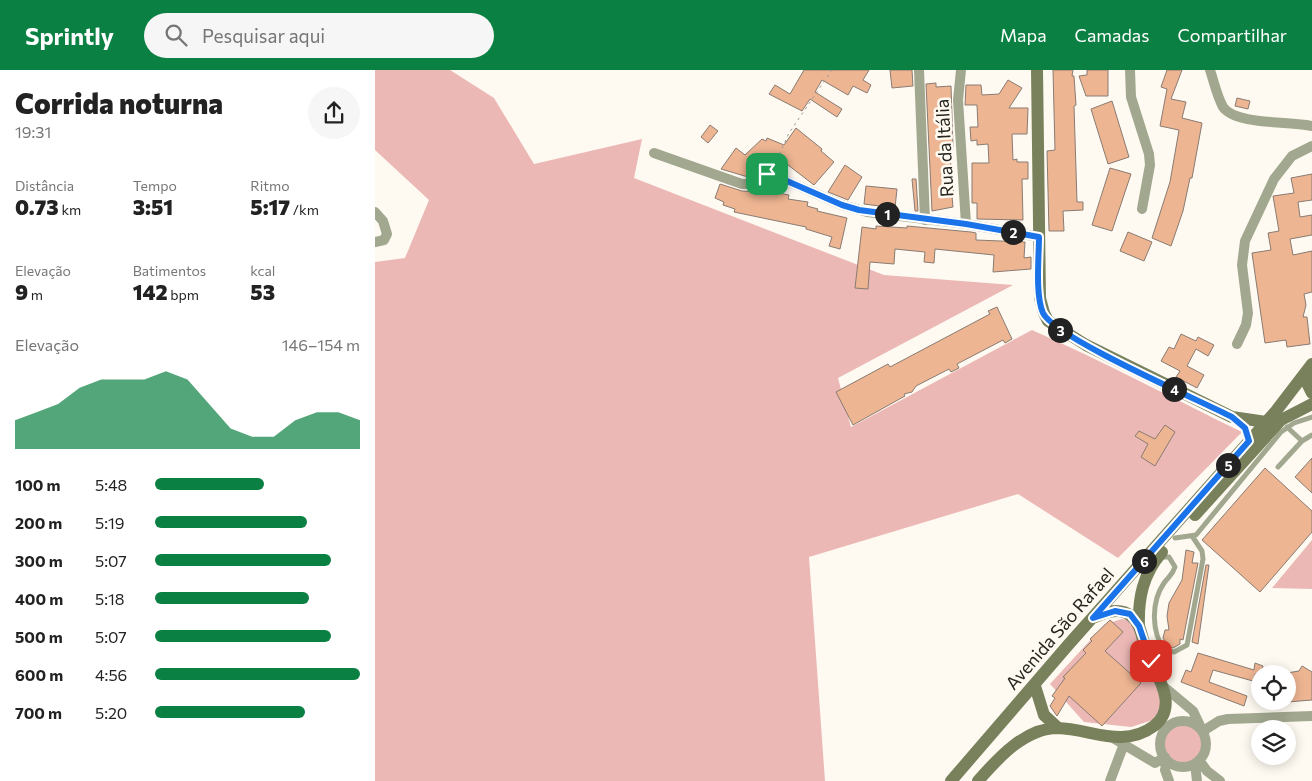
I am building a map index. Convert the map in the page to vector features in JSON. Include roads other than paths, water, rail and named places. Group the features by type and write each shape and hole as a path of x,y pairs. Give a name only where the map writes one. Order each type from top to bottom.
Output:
{"main road":[{"path":"1037,70 1041,306 1048,321 1086,345 1232,417 1247,421 1266,422"},
{"path":"1309,368 1306,381 1312,393"},
{"name":"Avenida São Rafael","path":"951,781 1266,422 1309,368"},
{"name":"Avenida São Rafael","path":"1139,626 1142,588 1150,568 1158,557 1281,420 1312,404"},
{"path":"1232,417 1245,428 1249,441"},
{"path":"978,781 998,759 1024,738 1058,728 1119,741 1156,724 1163,714 1165,700 1163,686 1146,650 1135,618 1123,612 1106,612 1093,618"},
{"path":"1035,686 1044,715 1058,728"}],"street":[{"path":"919,70 925,220"},
{"name":"Rua da Itália","path":"961,70 958,100 966,224"},
{"path":"1130,70 1131,96 1149,154 1150,165 1142,209"},
{"path":"1210,70 1223,107 1241,119 1295,122 1312,126"},
{"path":"1237,344 1246,325 1248,313 1242,265 1245,241 1274,179 1293,156 1312,146"},
{"path":"654,153 742,184 749,184 771,174 842,205 867,212 966,224 1039,237"},
{"path":"375,212 383,221 387,234 384,240 375,242"},
{"path":"1163,686 1193,711 1206,737 1206,749 1197,762 1197,781"},
{"path":"1202,730 1219,721 1228,719 1312,716"},
{"path":"1169,781 1165,770 1166,758 1160,745 1161,738 1167,727 1184,720 1202,730"},
{"path":"1110,781 1119,741 1155,763 1166,758"},
{"path":"1166,758 1180,767 1197,762"},
{"path":"1197,762 1220,781"}],"lane":[{"path":"1175,538 1191,536 1200,531 1287,427 1312,418"},
{"path":"1287,427 1302,440"},
{"path":"1278,467 1302,440 1312,435"},
{"path":"1158,557 1169,557 1175,568 1172,576 1165,581 1155,600 1155,626 1159,643 1165,651 1173,652 1187,645 1203,559 1202,552 1191,536"}]}
